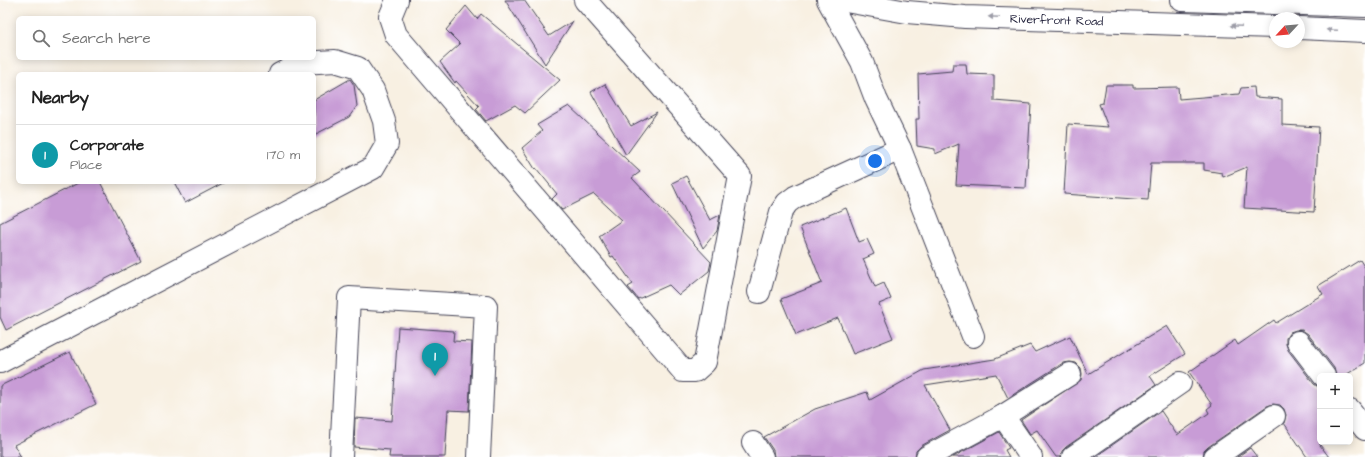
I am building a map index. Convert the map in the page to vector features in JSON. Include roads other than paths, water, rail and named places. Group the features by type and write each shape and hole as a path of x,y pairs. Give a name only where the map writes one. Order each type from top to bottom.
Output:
{"street":[{"path":"397,0 390,17 396,35 683,371 695,371 705,362 740,176 585,0"},
{"path":"828,0 862,62 876,99 900,149 973,336"},
{"name":"Riverfront Road","path":"840,0 907,12 965,16 1269,27"},
{"path":"1182,0 1365,6"},
{"path":"1305,28 1365,31"},
{"path":"0,362 373,168 387,144 384,121 374,90 358,68 335,61 302,63 284,72"},
{"path":"759,292 781,212 787,203 795,197 900,149"},
{"path":"341,457 349,298 486,306 479,457"},
{"path":"1298,342 1322,373"},
{"path":"927,457 1003,416 1070,374"},
{"path":"1073,457 1180,383"},
{"path":"1353,414 1365,429"},
{"path":"1003,416 1031,457"},
{"path":"1215,457 1274,416"}],"place":[{"name":"Corporate","path":"435,376"}]}
